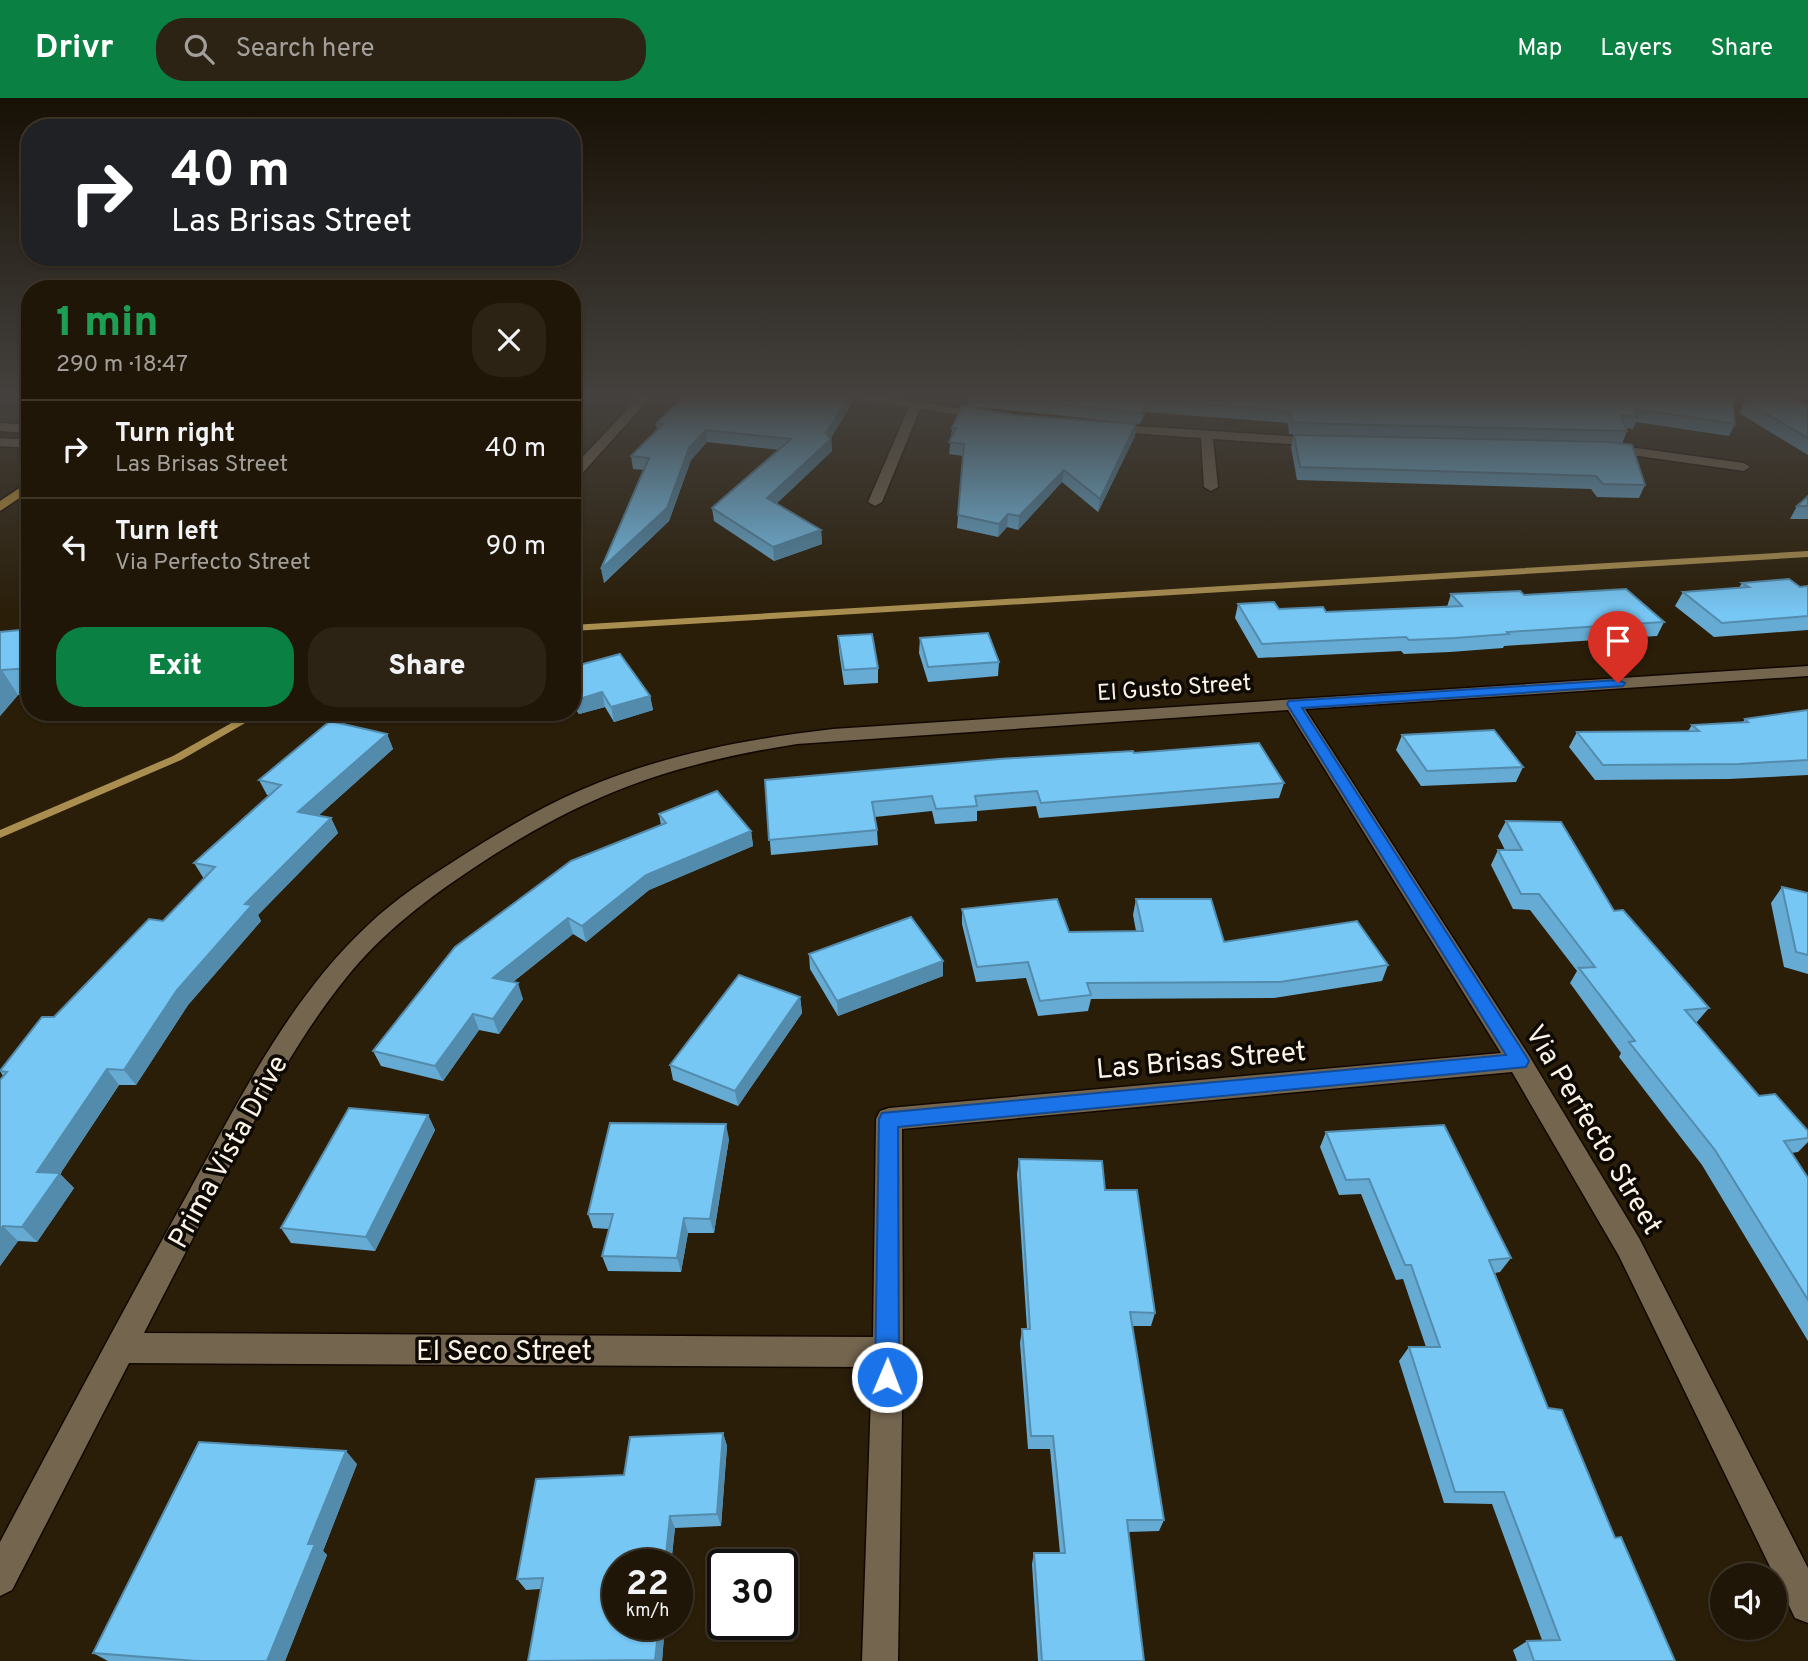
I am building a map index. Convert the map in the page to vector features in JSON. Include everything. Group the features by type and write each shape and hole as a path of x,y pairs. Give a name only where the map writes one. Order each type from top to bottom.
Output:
{"main road":[{"path":"0,507 21,492"}],"street":[{"path":"875,502 889,468"},
{"path":"1209,468 1210,487"},
{"name":"El Gusto Street","path":"554,809 627,779 678,762 781,740 833,734 1808,671"},
{"name":"Via Perfecto Street","path":"1293,704 1520,1061 1629,1247 1808,1605"},
{"name":"Prima Vista Drive","path":"0,1577 270,1066 329,981 365,941 405,905 474,858 554,809"},
{"name":"Las Brisas Street","path":"888,1352 888,1119 1520,1061"},
{"name":"El Seco Street","path":"120,1348 888,1352"},
{"path":"880,1661 888,1352"}],"building":[{"path":"645,468 682,468 667,508 601,569"},
{"path":"758,468 800,468 767,498 821,530 773,547 712,508"},
{"path":"962,468 1115,468 1100,499 1064,470 1019,516 1008,514 999,524 958,515"},
{"path":"1331,468 1639,468 1645,485 1603,484 1596,476"},
{"path":"1808,496 1808,506 1797,506"},
{"path":"1789,579 1800,587 1808,586 1808,616 1722,623 1683,592 1749,587 1742,583"},
{"path":"1626,589 1664,622 1455,638 1409,640 1406,637 1262,644 1238,604 1274,602 1279,609 1323,607 1326,612 1462,606 1451,594 1520,591 1524,595"},
{"path":"20,630 21,669 2,670 0,673 0,632"},
{"path":"988,633 999,662 928,667 920,638"},
{"path":"872,634 878,668 844,670 838,636"},
{"path":"620,654 650,696 611,707 602,692 581,698 581,665"},
{"path":"1808,710 1808,760 1739,764 1603,765 1577,732 1699,731 1692,725 1748,722 1745,719"},
{"path":"330,721 387,734 298,812 331,818 245,904 252,905 177,990 124,1070 107,1069 37,1172 60,1173 22,1227 3,1226 0,1230 0,1080 7,1072 0,1071 42,1017 54,1017 149,919 163,921 215,867 194,863 281,785 259,780"},
{"path":"1494,730 1523,767 1427,771 1402,735"},
{"path":"1259,743 1284,783 1041,803 1037,791 975,796 977,806 936,809 932,796 872,802 877,830 769,840 765,780 999,759 1134,753"},
{"path":"717,791 751,831 646,875 582,926 568,918 493,978 518,983 493,1019 473,1014 435,1066 373,1051 455,947 571,861 666,823 659,814"},
{"path":"1506,821 1561,822 1614,911 1623,910 1709,1008 1685,1010 1759,1096 1775,1094 1808,1131 1808,1138 1784,1141 1808,1178 1808,1300 1715,1150 1629,1042 1635,1041 1579,968 1595,967 1539,894 1521,894 1498,850 1522,850"},
{"path":"1782,887 1808,893 1808,955 1796,952"},
{"path":"1057,899 1069,932 1143,931 1136,899 1211,899 1224,942 1357,921 1388,965 1280,982 1087,983 1091,995 1040,1001 1028,962 977,967 962,909"},
{"path":"911,917 943,961 837,1001 809,954"},
{"path":"739,975 800,997 735,1091 670,1065"},
{"path":"349,1108 428,1115 366,1237 281,1228"},
{"path":"610,1123 726,1124 710,1219 684,1218 677,1258 602,1256 613,1214 588,1214"},
{"path":"1444,1125 1511,1258 1489,1260 1548,1408 1562,1410 1615,1538 1621,1537 1675,1661 1534,1661 1527,1641 1560,1640 1504,1492 1455,1492 1409,1347 1440,1347 1411,1265 1405,1265 1369,1179 1346,1180 1326,1132"},
{"path":"1019,1159 1102,1161 1105,1190 1137,1190 1155,1313 1130,1312 1164,1520 1127,1520 1144,1661 1042,1661 1034,1553 1065,1553 1053,1436 1031,1436 1022,1329 1030,1329"},
{"path":"723,1433 717,1514 670,1516 667,1549 602,1549 602,1640 657,1640 655,1660 528,1661 543,1578 517,1579 536,1479 624,1475 630,1437"},
{"path":"199,1442 346,1451 308,1544 315,1544 267,1661 196,1661 93,1653"}],"waterway":[{"path":"581,627 1808,554"},
{"path":"0,834 177,758 243,721"}],"route":[{"path":"887,1377 888,1119 1520,1061 1293,704 1618,683"}]}
